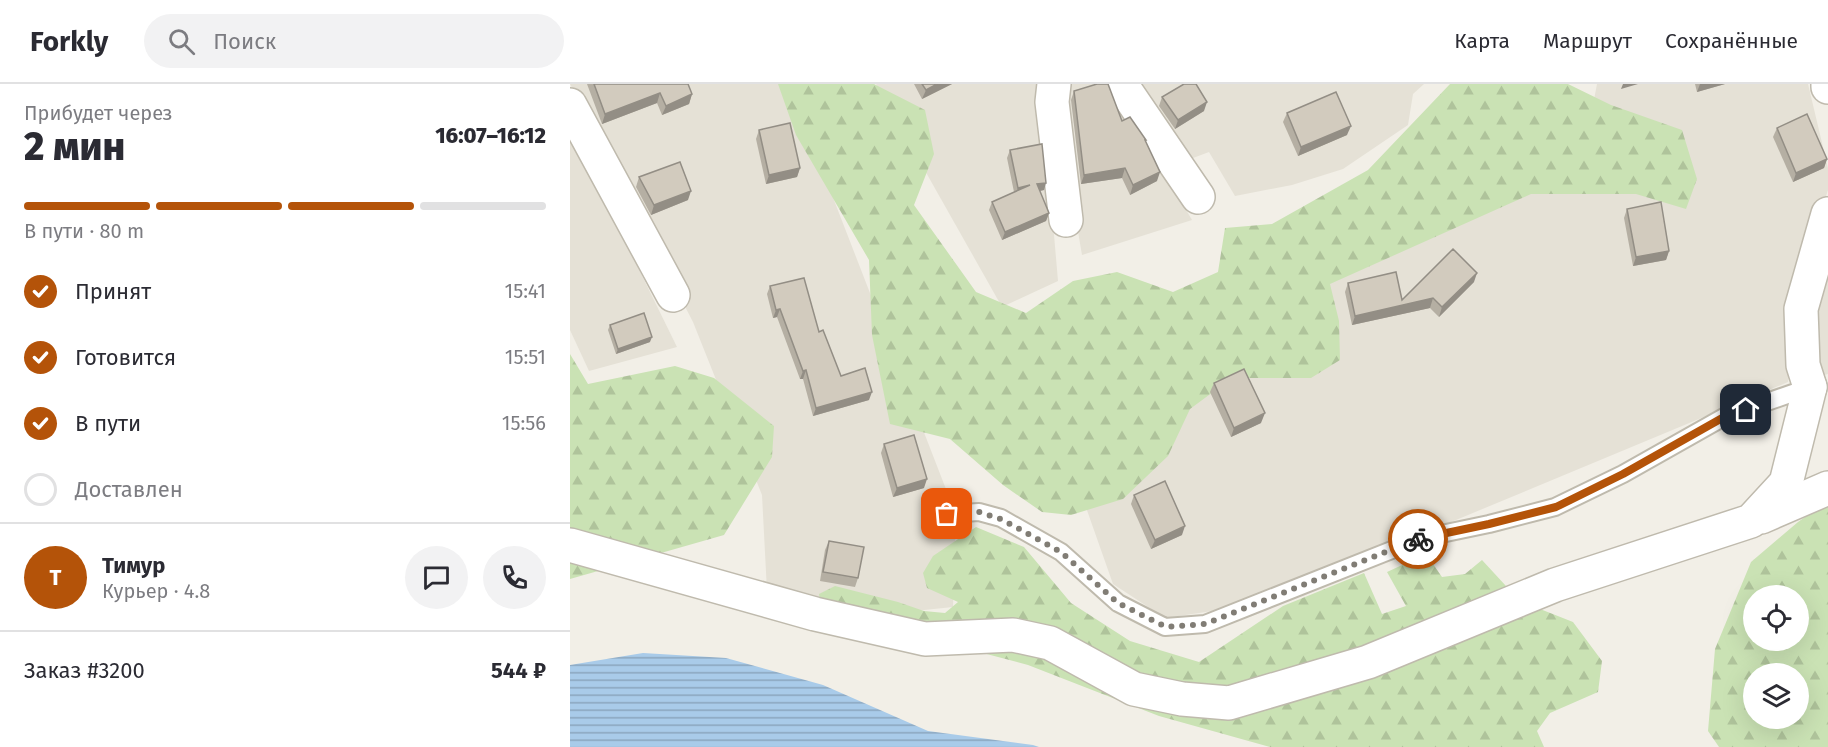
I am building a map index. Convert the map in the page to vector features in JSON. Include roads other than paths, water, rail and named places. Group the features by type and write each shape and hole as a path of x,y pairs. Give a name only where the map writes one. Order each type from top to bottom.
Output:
{"street":[{"path":"1053,84 1052,102 1066,220"},
{"path":"1121,84 1198,197"},
{"path":"570,105 673,295"},
{"path":"1751,521 1786,483 1819,384 1803,365 1801,309 1828,214"},
{"path":"570,545 815,614 925,639 1013,635 1050,643 1134,689 1182,699 1229,703 1368,662 1555,585 1751,521 1828,488"}],"lane":[{"path":"947,514 979,512 1001,519 1061,552 1118,603 1166,627 1205,624 1422,538 1556,507 1623,474 1724,417 1819,384"}],"water":[{"path":"643,653 726,658 823,685 928,731 1039,747 570,747 570,665"}]}
